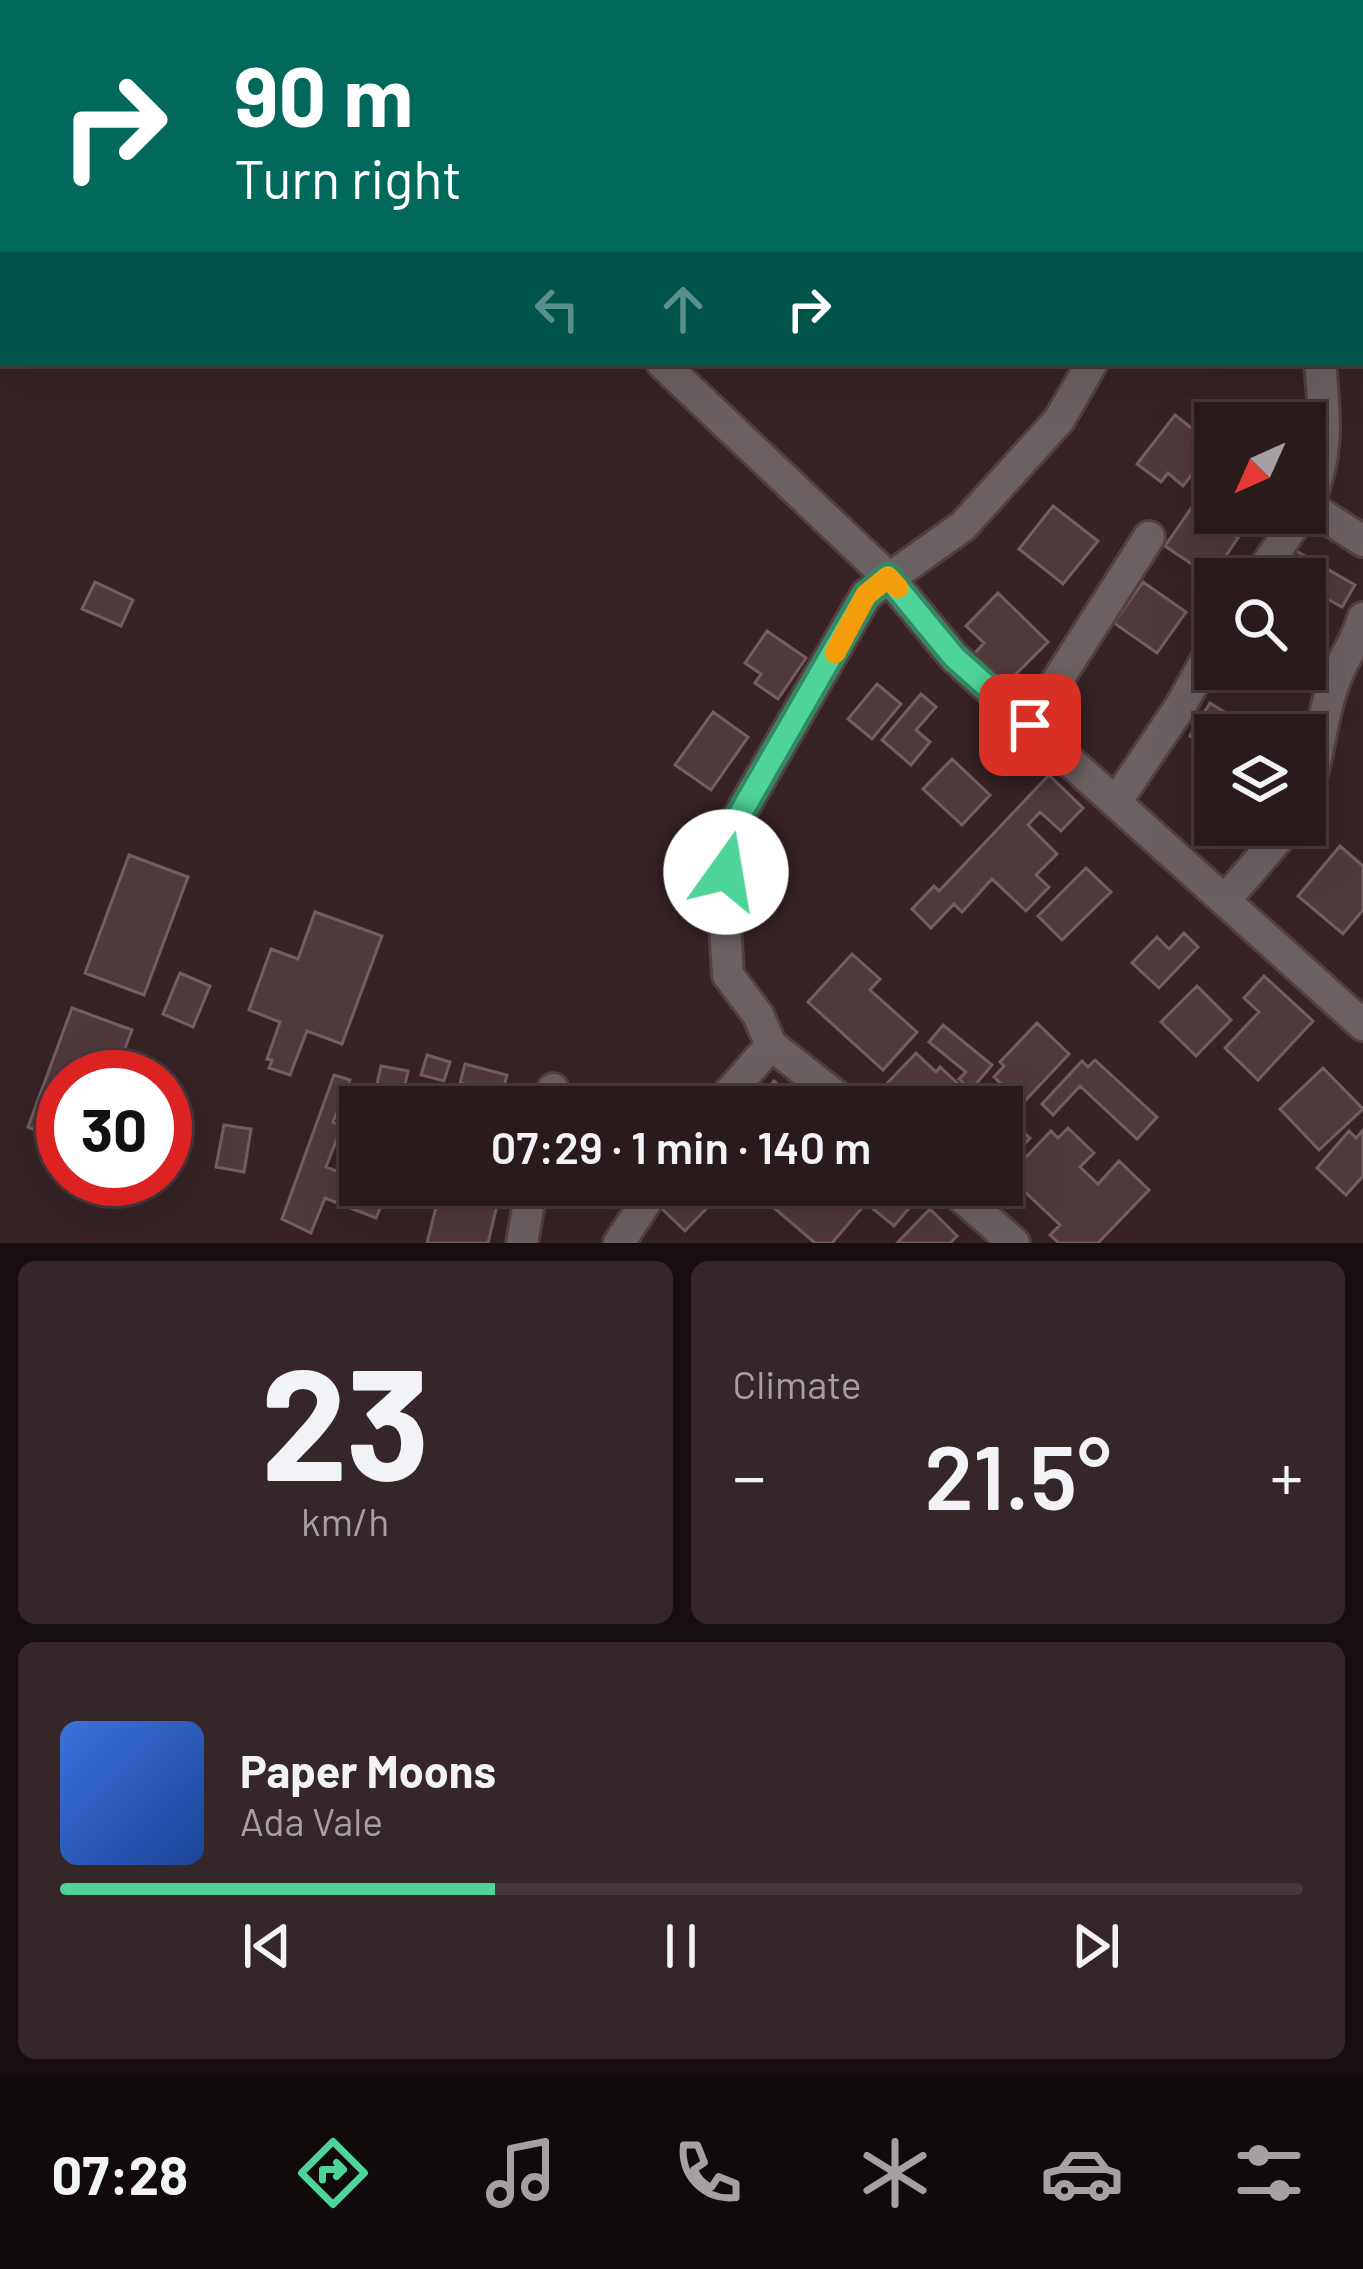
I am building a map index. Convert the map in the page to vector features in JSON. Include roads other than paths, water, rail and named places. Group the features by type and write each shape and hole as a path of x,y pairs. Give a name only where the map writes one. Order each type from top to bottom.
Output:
{"street":[{"path":"665,366 888,577 954,657 1363,1025"},
{"path":"823,1086 771,1046 758,1015 728,975 724,909 728,835 866,595 964,526 1059,420 1090,366"},
{"path":"1319,366 1324,402"},
{"path":"1326,521 1363,542"},
{"path":"1030,725 1149,537"},
{"path":"1326,722 1335,678 1356,642 1363,617"},
{"path":"1116,802 1194,682"},
{"path":"1225,900 1272,846"},
{"path":"736,1086 771,1046"},
{"path":"522,1243 528,1206"},
{"path":"619,1243 643,1206"},
{"path":"972,1206 1014,1243"}]}
